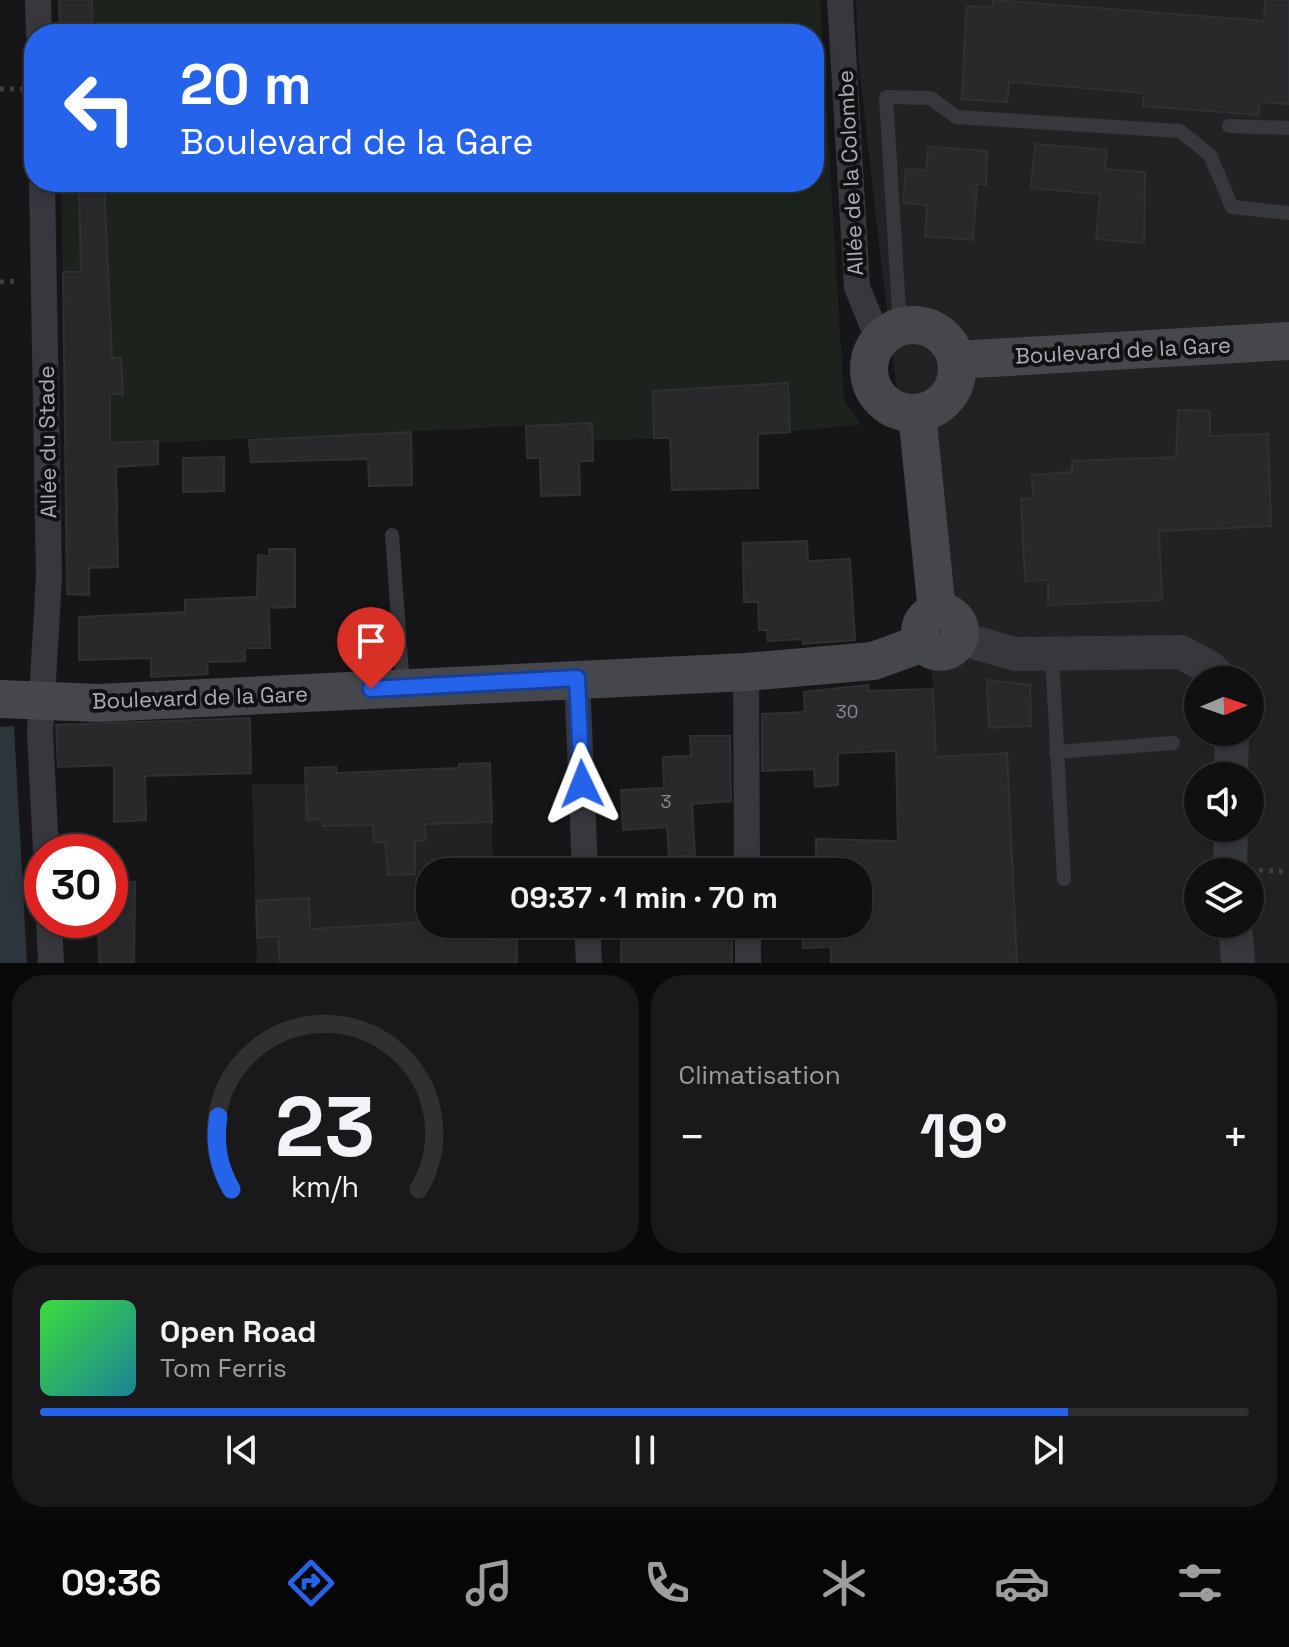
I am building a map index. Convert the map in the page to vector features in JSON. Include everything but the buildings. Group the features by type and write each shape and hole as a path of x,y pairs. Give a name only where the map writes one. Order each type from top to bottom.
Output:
{"main road":[{"path":"929,328 951,347 956,360 952,389 944,401 917,413 902,412 878,396 869,368 872,354 890,334 929,328"},
{"name":"Boulevard de la Gare","path":"956,360 1289,341"},
{"path":"917,413 940,631"},
{"name":"Boulevard de la Gare","path":"0,699 98,703 746,672 873,661 940,631"}],"street":[{"path":"38,0 39,24"},
{"name":"Allée de la Colombe","path":"840,0 857,287 890,334"},
{"name":"Allée du Stade","path":"42,192 49,577 41,701 45,834"},
{"path":"940,631 1015,654 1181,652 1206,666"},
{"path":"746,672 747,858"},
{"path":"577,678 584,858"},
{"path":"50,938 51,963"},
{"path":"588,938 589,963"},
{"path":"748,938 748,963"},
{"path":"1236,938 1238,963"}],"lane":[{"path":"890,334 886,97 931,98 956,117 1180,131 1210,155 1232,207 1289,213"},
{"path":"1229,126 1289,128"},
{"path":"392,535 403,688"},
{"path":"1052,655 1064,879"},
{"path":"1056,752 1173,743"}],"path":[{"path":"0,89 24,89"}],"shaded area":[{"path":"58,0 820,0 821,24 59,24"},
{"path":"856,0 1289,0 1289,963 945,963 933,683 858,57"},
{"path":"824,67 844,400 861,425 741,435 592,441 592,423 66,447 61,192 824,192"},
{"path":"14,726 27,963 0,963 0,727"},
{"path":"252,784 306,784 307,820 322,819 323,826 373,825 374,842 385,842 388,875 415,874 415,841 426,840 425,824 492,815 493,858 416,858 416,938 495,938 496,963 257,963"}],"route":[{"path":"371,689 577,678 582,784"}]}
